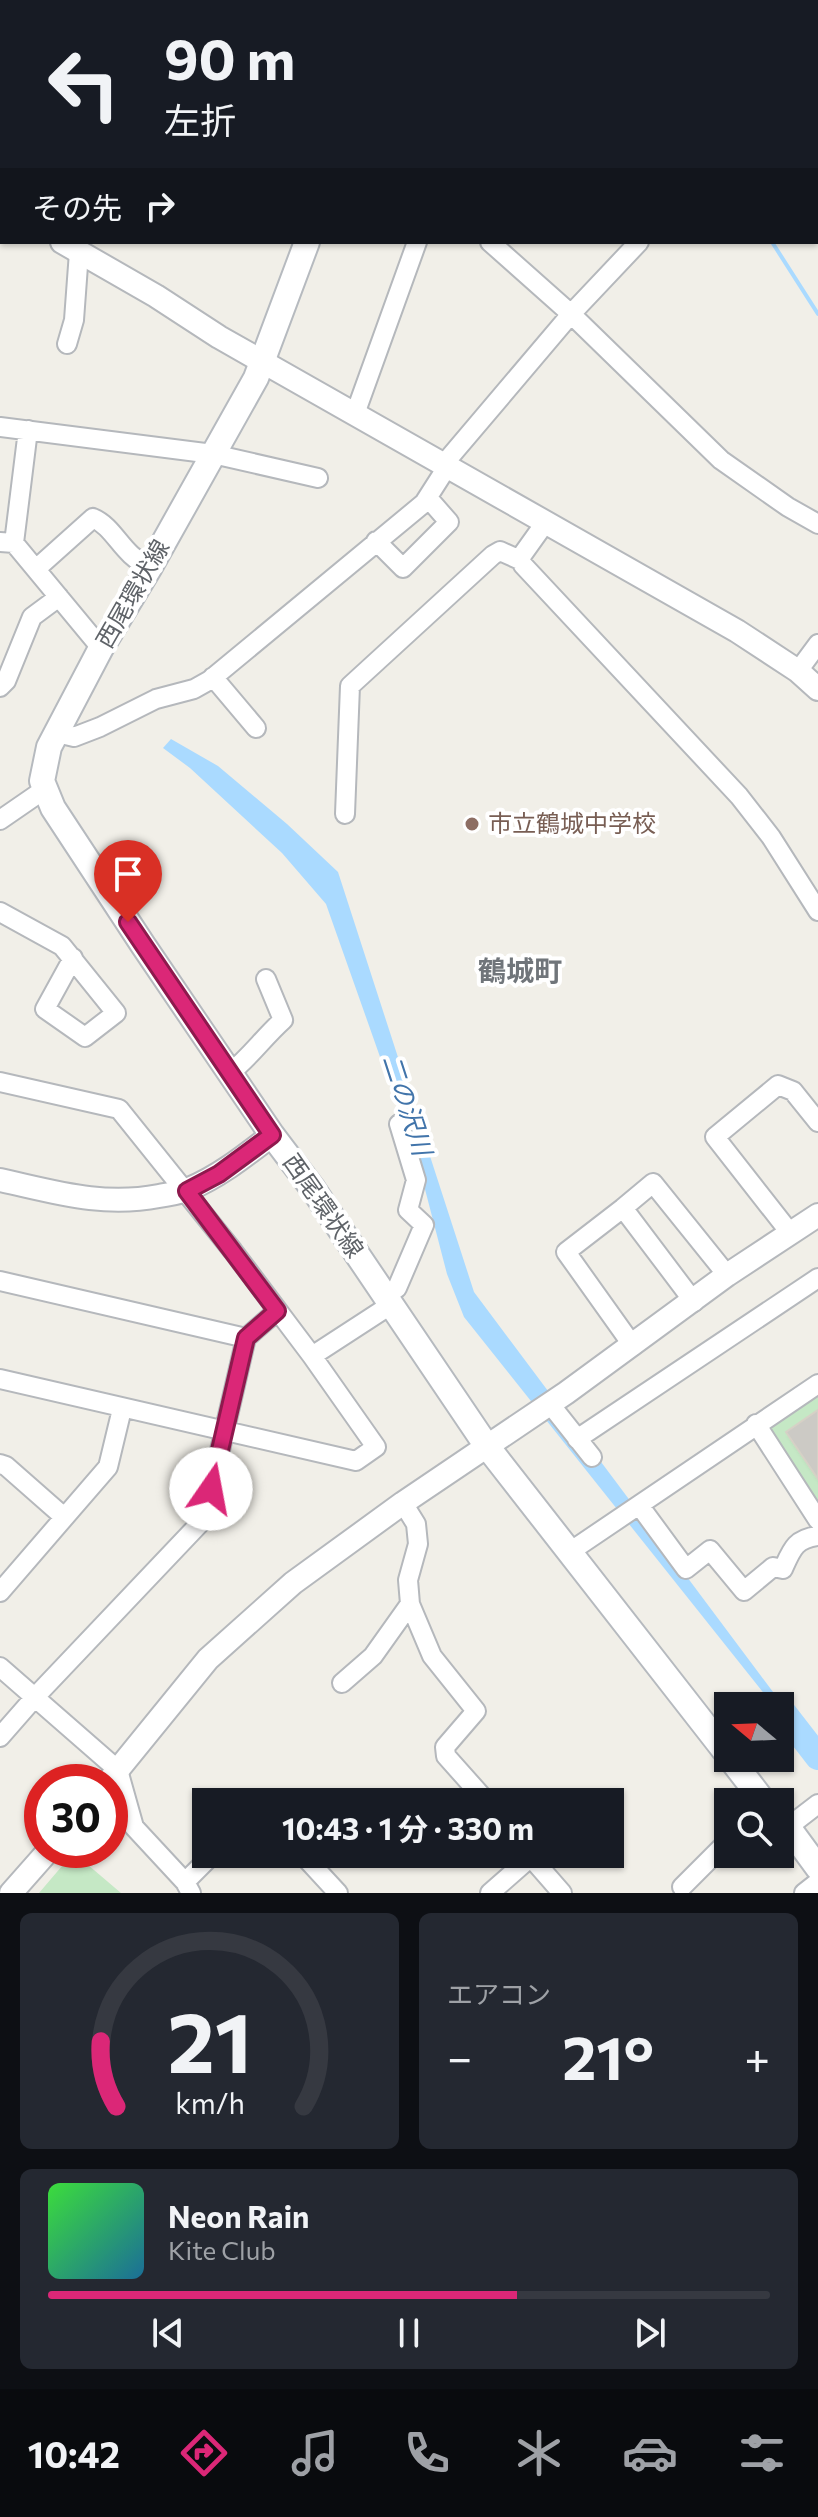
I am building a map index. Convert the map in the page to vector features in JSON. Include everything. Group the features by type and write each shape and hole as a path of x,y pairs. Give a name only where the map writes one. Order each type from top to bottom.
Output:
{"main road":[{"name":"西尾環状線","path":"306,244 264,361 150,567 101,648 57,733 44,763 42,781 53,808 230,1073 313,1189 486,1445 714,1737"},
{"name":"西尾環状線","path":"741,1772 753,1788"},
{"path":"794,1836 818,1868"}],"street":[{"path":"355,414 416,244"},
{"path":"492,244 571,314 721,460 818,524"},
{"path":"57,733 74,737 156,699 194,689 213,677 428,498 445,466 571,314 637,244"},
{"path":"70,247 445,466 737,631 798,671 818,689"},
{"path":"67,344 74,320 70,247"},
{"path":"0,427 213,454 318,478"},
{"path":"28,430 7,542 36,569 101,648"},
{"path":"376,541 403,568 449,522 428,498"},
{"path":"36,569 93,518 102,522 132,558 150,567"},
{"path":"520,560 545,523"},
{"path":"345,814 350,686 500,551 520,560 739,796 771,837 818,911"},
{"path":"0,687 6,681 32,617 59,597"},
{"path":"798,671 818,644"},
{"path":"213,677 256,728"},
{"path":"0,820 45,789"},
{"path":"0,912 62,946 73,958"},
{"path":"230,1073 249,1058 283,1020 266,979"},
{"path":"791,1234 715,1137 778,1085 793,1091 818,1122"},
{"path":"0,1379 356,1461 376,1447 312,1356 187,1191 119,1109 1,1087"},
{"path":"312,1356 389,1300 424,1225 408,1210 416,1180 399,1124"},
{"path":"0,1180 104,1201 135,1200 187,1191 219,1174 272,1135"},
{"path":"633,1346 566,1252 653,1183 727,1275"},
{"path":"623,1208 694,1302"},
{"path":"123,1764 208,1659 293,1583 486,1445 529,1419 633,1346 727,1275 818,1215"},
{"path":"577,1439 818,1278"},
{"path":"0,1281 246,1338"},
{"path":"0,1737 204,1519 246,1338 277,1311"},
{"path":"571,1551 818,1384"},
{"path":"558,1399 577,1439 592,1457"},
{"path":"0,1592 7,1569 64,1517 108,1467 122,1409"},
{"path":"756,1424 818,1520"},
{"path":"0,1464 64,1517"},
{"path":"403,1503 416,1524 418,1544 408,1580 410,1604 432,1656 476,1711 445,1747 446,1756 469,1788"},
{"path":"639,1505 686,1569 710,1550 744,1591 773,1567 783,1569 802,1538 818,1536"},
{"path":"342,1683 373,1656 410,1604"},
{"path":"0,1667 35,1697 101,1764"},
{"path":"794,1817 818,1804"},
{"path":"128,1812 134,1827 188,1888 203,1868"},
{"path":"682,1887 714,1855"},
{"path":"11,1893 33,1868"},
{"path":"315,1868 338,1893"},
{"path":"490,1893 517,1868"},
{"path":"540,1868 562,1893"},
{"path":"804,1893 818,1882"}],"green space":[{"path":"818,1394 818,1504 765,1429"},
{"path":"60,1868 92,1868 121,1893 39,1893"}],"water":[{"name":"二の沢川","path":"171,739 218,766 338,872 474,1292 773,1692 763,1692 464,1317 447,1274 420,1170 326,904 282,853 190,768 163,748"}],"building":[{"path":"818,1410 818,1479 786,1432"}],"waterway":[{"path":"773,244 818,314"},
{"name":"二の沢川","path":"794,1726 818,1757"}],"place":[{"name":"市立鶴城中学校","path":"472,824"}],"district":[{"name":"鶴城町","path":"520,971"}],"route":[{"path":"128,922 272,1135 219,1174 187,1191 277,1311 246,1338 211,1489"}]}
